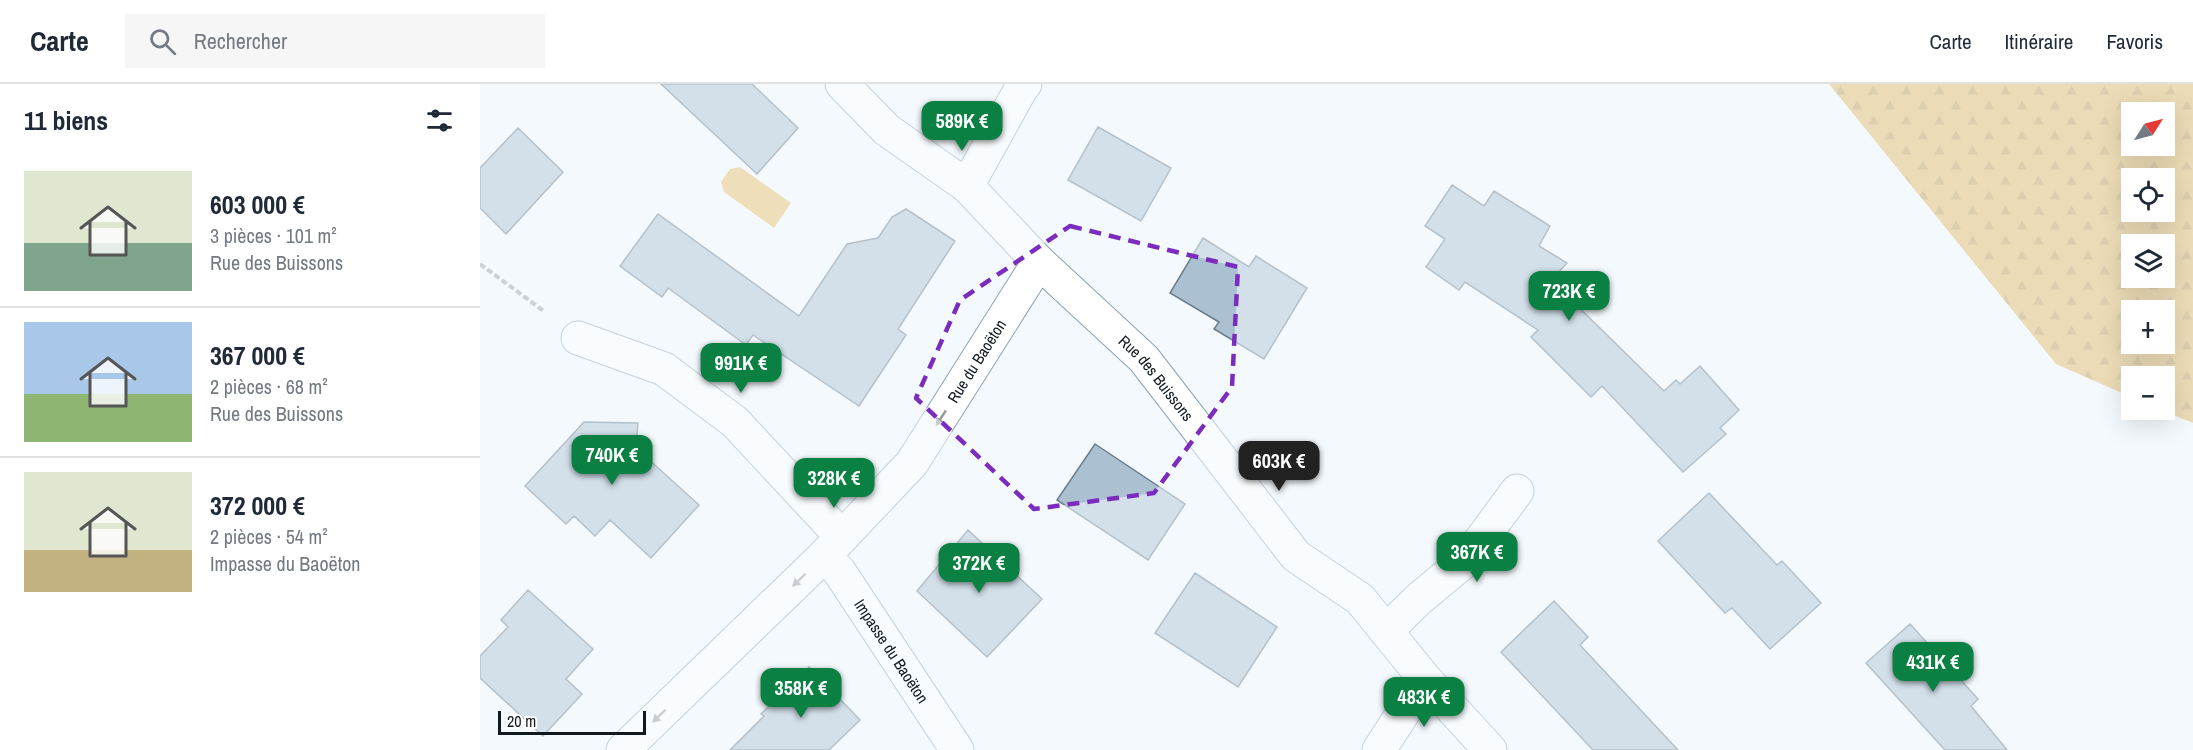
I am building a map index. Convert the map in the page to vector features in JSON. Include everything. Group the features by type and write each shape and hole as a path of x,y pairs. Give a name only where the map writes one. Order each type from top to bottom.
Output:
{"street":[{"path":"842,84 887,130 967,186 1039,262"},
{"path":"967,186 1025,84"},
{"name":"Rue du Baoëton","path":"623,750 833,547 912,463 1039,262"},
{"name":"Rue des Buissons","path":"1039,262 1144,359 1296,555 1360,599 1425,679 1490,750"},
{"path":"578,338 664,369 735,422 833,547"},
{"path":"1386,631 1419,598 1467,559 1516,491"},
{"name":"Impasse du Baoëton","path":"833,547 839,571 957,750"},
{"path":"1379,750 1425,679"}],"path":[{"path":"480,264 578,338"}],"highlighted area":[{"path":"1070,226 1238,267 1232,387 1154,493 1034,509 916,398 960,300"}],"green space":[{"path":"1829,84 2193,84 2193,423 2175,416 2175,366 2121,366 2121,393 2056,364"}],"shaded area":[{"path":"740,167 791,203 774,228 724,192 721,182 730,169"}],"building":[{"path":"661,84 752,84 798,128 757,174"},
{"path":"1098,127 1171,168 1141,221 1068,180"},
{"path":"518,128 563,172 506,234 480,208 480,168"},
{"path":"1452,185 1484,206 1494,191 1550,226 1539,246 1567,263 1551,280 1664,391 1676,380 1680,384 1700,366 1739,410 1720,428 1726,434 1683,472 1602,386 1591,397 1531,337 1538,330 1465,282 1459,290 1426,267 1445,239 1425,226"},
{"path":"906,209 955,241 898,329 906,335 859,406 753,335 746,345 668,288 662,297 620,266 658,214 799,316 847,244 878,238 892,217"},
{"path":"1203,238 1249,267 1256,256 1307,288 1264,359 1214,329 1219,322 1170,293"},
{"path":"584,422 638,423 636,448 699,505 651,558 610,520 595,536 574,516 566,524 525,486"},
{"path":"1095,444 1185,504 1148,560 1057,500"},
{"path":"1709,493 1777,565 1782,561 1821,603 1770,649 1732,608 1725,613 1658,541"},
{"path":"968,530 1042,599 987,657 917,591"},
{"path":"1195,573 1277,627 1238,687 1155,633"},
{"path":"528,590 593,649 566,679 582,694 543,736 480,678 480,656 508,627 501,620"},
{"path":"1554,601 1588,637 1580,645 1678,750 1593,750 1501,652"},
{"path":"1910,624 1978,699 1971,706 2007,750 1945,750 1866,663"},
{"path":"809,667 860,720 829,750 730,750 764,716 761,714"}]}
